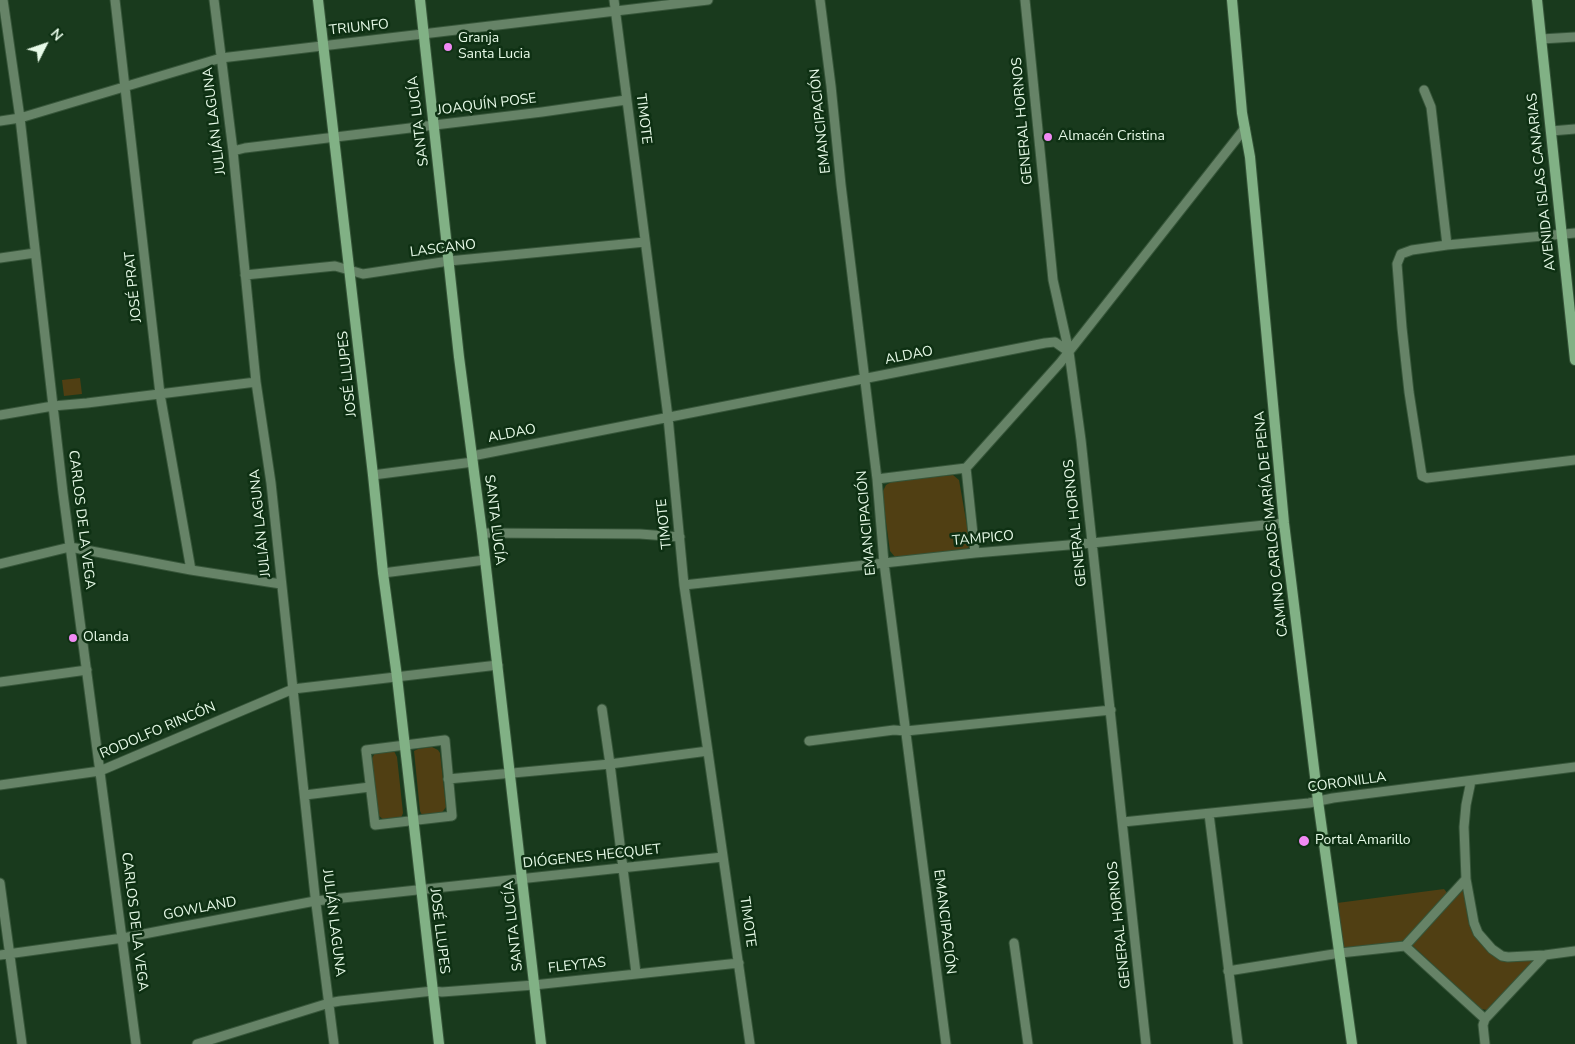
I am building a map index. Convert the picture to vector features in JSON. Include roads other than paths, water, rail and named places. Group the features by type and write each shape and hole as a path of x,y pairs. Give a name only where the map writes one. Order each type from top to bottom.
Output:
{"street":[{"name":"CARLOS DE LA VEGA","path":"3,0 3,28 20,118 70,547 136,1044"},
{"name":"JOSÉ PRAT","path":"116,0 160,394 191,570"},
{"name":"JULIÁN LAGUNA","path":"214,0 233,151 256,382 271,483 316,902 334,1044"},
{"name":"JOSÉ LLUPES","path":"318,0 439,1044"},
{"name":"SANTA LUCÍA","path":"420,0 459,357 498,665 541,1044"},
{"name":"TIMOTE","path":"614,0 668,417 684,585 750,1044"},
{"name":"TRIUNFO","path":"0,121 20,118 221,58 708,0"},
{"name":"EMANCIPACIÓN","path":"820,0 832,86 841,185 878,479 884,563 946,1044"},
{"name":"GENERAL HORNOS","path":"1025,0 1053,280 1069,352 1111,710 1146,1044"},
{"name":"CAMINO CARLOS MARÍA DE PENA","path":"1232,0 1245,128 1250,157 1284,523 1318,801 1352,1044"},
{"name":"AVENIDA ISLAS CANARIAS","path":"1537,0 1575,360"},
{"path":"1541,39 1575,37"},
{"path":"1424,90 1432,107 1447,245"},
{"name":"JOAQUÍN POSE","path":"233,151 626,100"},
{"path":"878,479 966,468 1069,352 1245,128"},
{"path":"1551,131 1575,130"},
{"path":"1575,233 1447,245 1406,252 1399,256 1397,264 1409,392 1420,474 1424,478 1575,460"},
{"name":"LASCANO","path":"245,275 335,266 363,274 449,261 644,242"},
{"path":"0,258 36,253"},
{"name":"ALDAO","path":"373,475 472,459 668,417 1045,343 1055,342 1069,352"},
{"path":"0,415 53,406 256,382"},
{"path":"966,468 975,553"},
{"name":"TAMPICO","path":"684,585 975,553 1284,523"},
{"path":"482,534 640,534 680,537"},
{"path":"0,564 70,547 191,570 281,584"},
{"path":"383,573 485,560"},
{"name":"RODOLFO RINCÓN","path":"0,785 100,771 293,689 498,665"},
{"path":"0,682 87,670"},
{"path":"602,709 636,973"},
{"path":"809,741 894,730 906,731 1111,710"},
{"path":"445,740 452,816 375,825 366,750 404,745 445,740"},
{"path":"448,779 610,764 708,751"},
{"name":"CORONILLA","path":"1123,822 1318,801 1575,767"},
{"path":"1471,781 1464,817 1466,879 1474,924 1481,938 1502,956 1545,955 1575,951"},
{"path":"305,795 370,787"},
{"path":"1209,814 1238,1044"},
{"name":"DIÓGENES HECQUET","path":"316,902 723,857"},
{"path":"1228,971 1340,953 1405,946 1466,879"},
{"path":"0,883 22,1044"},
{"name":"GOWLAND","path":"0,955 123,938 316,902"},
{"path":"1014,943 1028,1044"},
{"path":"1405,946 1485,1019"},
{"path":"1485,1044 1483,1026 1485,1019 1545,955"},
{"name":"FLEYTAS","path":"198,1044 329,1003 433,991 442,992 534,985 739,963"}],"place":[{"name":"Granja Santa Lucia","path":"448,47"},
{"name":"Almacén Cristina","path":"1048,137"},
{"name":"Olanda","path":"73,638"},
{"name":"Portal Amarillo","path":"1304,841"}]}
